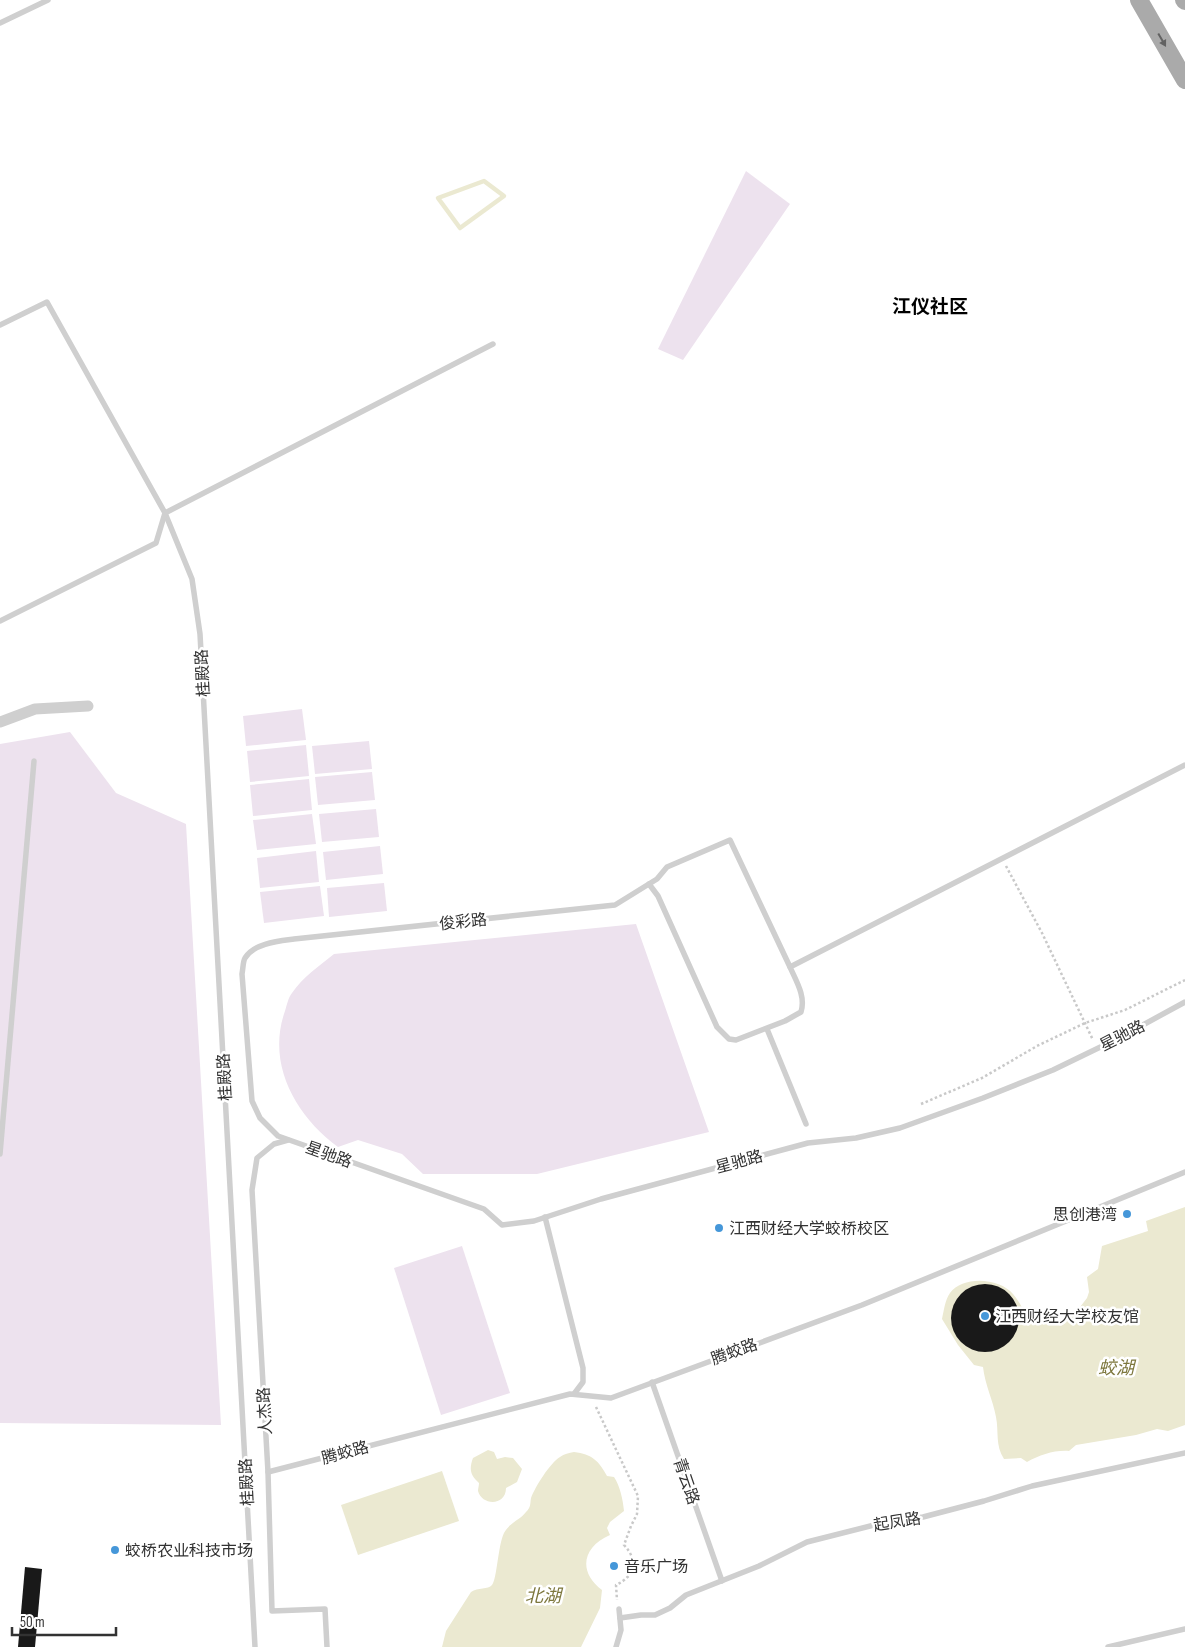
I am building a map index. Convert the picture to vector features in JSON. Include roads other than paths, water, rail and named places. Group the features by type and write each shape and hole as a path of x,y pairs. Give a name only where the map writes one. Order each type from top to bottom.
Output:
{"main road":[{"path":"1139,0 1185,80"}],"street":[{"path":"0,722 35,709 88,706"}],"lane":[{"path":"0,23 48,0"},
{"name":"桂殿路","path":"0,326 47,302 165,513 192,579 200,634 256,1647"},
{"path":"0,621 156,543 165,513 493,344"},
{"path":"0,1154 34,761"},
{"path":"649,884 658,896 717,1027 729,1039 736,1040 767,1029 801,1012 803,1004 801,993 790,967 1185,765"},
{"name":"俊彩路","path":"290,1140 278,1136 269,1128 260,1118 252,1102 242,974 245,958 256,948 294,939 615,905 657,879 667,867 730,840 790,967"},
{"name":"星驰路","path":"290,1140 484,1209 502,1225 534,1221 601,1199 808,1143 856,1138 900,1128 976,1101 1053,1070 1185,1002"},
{"path":"767,1029 806,1124"},
{"name":"人杰路","path":"290,1140 274,1144 257,1158 252,1190 268,1472 272,1611 325,1609 327,1647"},
{"name":"腾蛟路","path":"268,1472 570,1394 611,1398 862,1305 1185,1172"},
{"path":"545,1217 583,1368 583,1382 574,1394"},
{"name":"青云路","path":"652,1382 722,1581"},
{"name":"起凤路","path":"620,1618 641,1614 655,1615 670,1608 686,1595 759,1566 816,1539 890,1521 923,1518 1032,1486 1185,1452"},
{"path":"616,1647 621,1630 619,1609"},
{"path":"1108,1647 1185,1629"}],"water":[{"name":"蛟湖","path":"1185,1207 1185,1425 1168,1431 1157,1429 1136,1435 1076,1445 1069,1451 1058,1451 1027,1462 1021,1458 1004,1459 999,1449 996,1417 983,1367 974,1365 958,1345 942,1319 950,1293 964,1283 972,1281 991,1282 1007,1289 1013,1294 1028,1317 1036,1315 1039,1323 1055,1324 1070,1317 1087,1298 1089,1292 1087,1277 1098,1269 1102,1246 1148,1231 1146,1221"},
{"path":"488,1450 494,1452 497,1459 513,1458 522,1469 517,1482 506,1488 502,1498 494,1502 480,1496 478,1491 479,1483 472,1474 471,1469 473,1458"},
{"name":"北湖","path":"574,1452 586,1454 594,1459 607,1476 614,1477 621,1493 624,1511 610,1522 607,1528 610,1535 594,1546 586,1560 589,1576 602,1590 600,1608 581,1647 442,1647 446,1631 471,1592 488,1588 494,1582 500,1545 506,1530 528,1510 536,1488 552,1464 562,1456"},
{"path":"442,1471 459,1521 358,1555 341,1505"}],"waterway":[{"path":"484,181 504,196 460,228 438,198 484,181"}],"place":[{"name":"思创港湾","path":"1127,1214"},
{"name":"江西财经大学蛟桥校区","path":"719,1228"},
{"name":"江西财经大学校友馆","path":"985,1316"},
{"name":"蛟桥农业科技市场","path":"115,1550"},
{"name":"音乐广场","path":"614,1566"}],"district":[{"name":"江仪社区","path":"930,306"}]}
